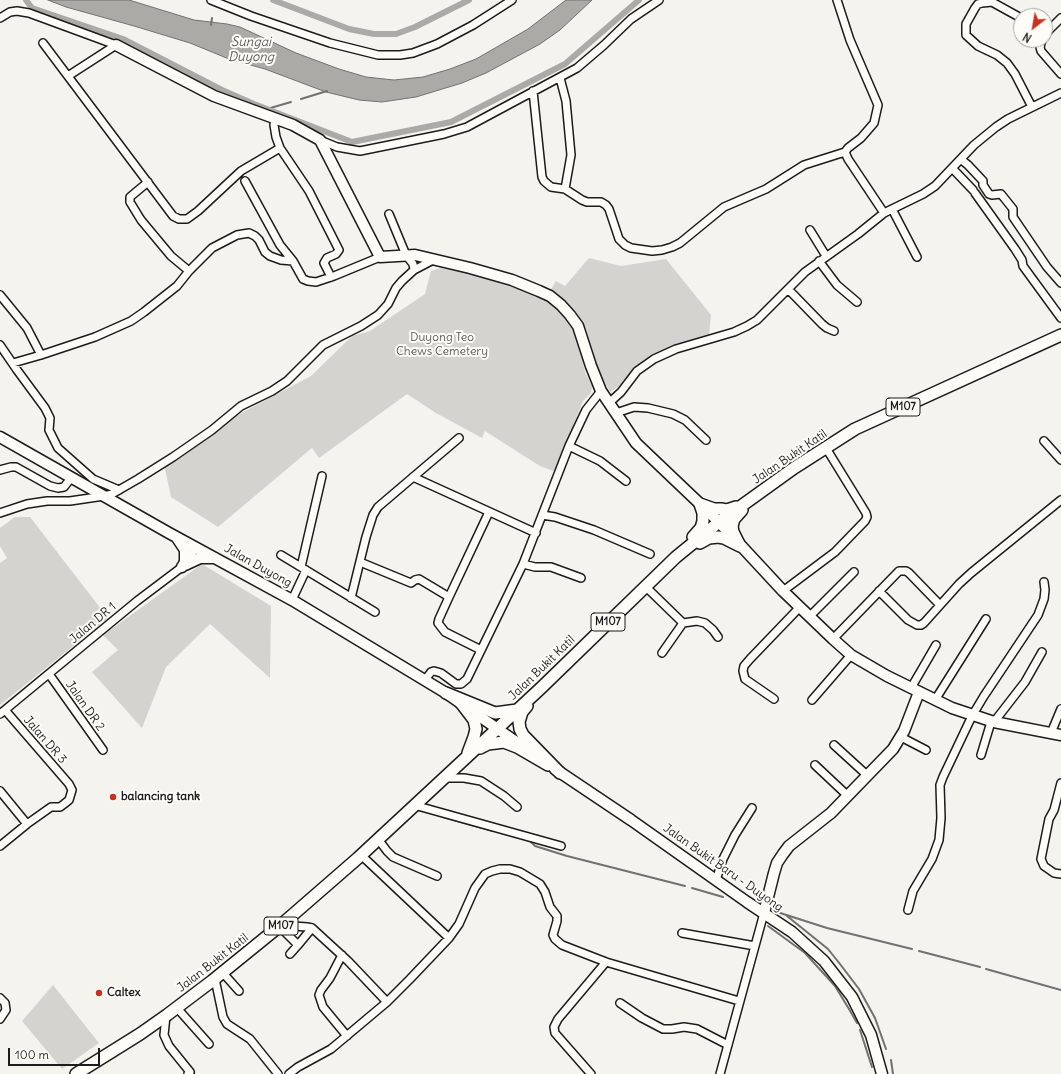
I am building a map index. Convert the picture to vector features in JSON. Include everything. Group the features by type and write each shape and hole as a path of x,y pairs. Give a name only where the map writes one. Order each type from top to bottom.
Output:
{"main road":[{"name":"Jalan Bukit Katil","path":"76,1074 140,1034 177,1008 280,926 361,855 467,755 518,710 676,557 719,522 754,496 856,429 1061,335"},
{"path":"740,546 733,532 732,526 734,519 754,496"},
{"path":"700,504 714,509 727,510 742,505"},
{"path":"676,557 701,528 703,513 700,504"},
{"path":"676,557 710,538 724,538 740,546"},
{"path":"541,688 522,712 519,722 520,729 560,773"},
{"path":"446,693 495,713 518,710"},
{"path":"461,703 474,720 476,729 467,755"},
{"path":"467,755 488,744 504,742 517,747 560,773"}],"street":[{"path":"211,0 251,16 330,43 378,55 400,55 413,53 437,44 473,25 512,0"},
{"path":"0,18 10,12 17,11 29,13 116,45 214,96 292,125 337,147 360,151 444,134 467,127 573,71 586,61 631,19 659,0"},
{"path":"533,91 542,177 547,185 565,189 582,200 588,202 601,202 606,205 609,209 619,239 630,248 639,250 662,250 680,243 724,207 766,189 804,165 845,152 850,146 861,138 874,123 878,104 850,40 837,0"},
{"path":"1013,13 992,1 978,4 966,24 966,35 978,46 1007,62 1032,107"},
{"path":"1053,25 1061,18"},
{"path":"43,43 173,216 179,219 183,220 187,218 207,204 241,171 280,148"},
{"path":"68,76 116,45"},
{"path":"1040,48 1041,51 1061,74"},
{"path":"560,78 566,101 571,155 565,189"},
{"path":"609,403 621,392 637,371 654,359 676,349 734,332 747,326 764,314 805,272 819,261 858,234 884,213 935,186 974,145 1008,118 1061,93"},
{"path":"275,119 274,125 276,137 280,148 309,191 339,250 336,254 327,258 324,263 331,277"},
{"path":"320,140 380,257"},
{"path":"845,152 850,164 884,213"},
{"path":"960,160 963,160 983,181 983,185 989,194 992,196 1001,194 1013,209 1013,217 1047,267 1061,283"},
{"path":"952,168 974,191 1015,249 1022,260 1023,266 1061,318"},
{"path":"245,181 280,245 293,261 303,279 308,281 316,282 380,257 415,255 459,265 512,280 550,296 561,305 578,326 601,391 636,443 719,522 799,608 851,655 880,673 935,700 972,716 993,722 1056,734 1061,709"},
{"path":"148,182 130,197 130,202 142,220 171,256 189,271"},
{"path":"892,209 917,257"},
{"path":"389,214 414,270"},
{"path":"810,230 826,256"},
{"path":"13,363 95,337 131,320 144,312 177,286 189,271 212,248 237,235 249,233 259,240 265,252 270,256 281,260 293,261"},
{"path":"0,513 27,504 47,501 70,501 104,496 119,490 173,457 212,430 241,406 272,391 286,381 324,345 361,326 378,315 388,304 396,288 402,281 414,270 433,260"},
{"path":"819,261 837,285 857,302"},
{"path":"788,289 822,324 834,331"},
{"path":"0,295 27,328 41,355"},
{"path":"0,345 45,408 50,418 49,430 58,448 93,479 119,490"},
{"path":"425,680 431,672 434,671 441,673 456,684 461,684 467,679 523,564 569,446 586,410 601,391"},
{"path":"616,413 634,407 648,408 673,414 685,420 706,440"},
{"name":"Jalan Duyong","path":"0,437 169,533 292,600 446,693 498,728"},
{"path":"351,598 366,537 373,515 378,507 459,438"},
{"path":"1044,441 1061,460"},
{"path":"569,446 600,461 626,481"},
{"path":"783,591 835,552 863,525 867,517 826,448"},
{"path":"0,470 16,467 50,486 58,488 64,487 72,478"},
{"path":"292,600 304,569 322,476"},
{"path":"413,477 536,533"},
{"path":"879,591 908,620 917,625 924,623 959,584 971,573 1061,500"},
{"path":"481,650 445,632 438,624 489,512"},
{"path":"542,515 555,517 594,530 650,554"},
{"path":"169,533 177,538 185,550 184,566 200,558 219,559"},
{"name":"Jalan DR 1","path":"2,712 137,600 184,566 197,547"},
{"path":"280,555 375,612"},
{"path":"360,562 411,582 419,579 449,597"},
{"path":"523,564 535,567 551,567 581,578"},
{"path":"833,639 897,572 903,570 909,573 940,606"},
{"path":"809,617 854,572"},
{"path":"908,910 913,891 932,859 939,840 941,818 940,785 943,777 972,716 1038,615 1044,599 1044,582"},
{"path":"646,587 683,623"},
{"path":"774,700 745,679 743,671 744,666 799,608"},
{"path":"935,700 986,619"},
{"path":"662,653 683,623 697,621 704,623 713,630 718,638"},
{"path":"720,1074 777,863 789,846 830,813 893,749 909,721 915,690 936,645"},
{"path":"981,755 993,722 1025,682 1042,652"},
{"path":"812,700 851,655"},
{"name":"Jalan DR 2","path":"49,674 103,750"},
{"name":"Jalan DR 3","path":"2,712 69,784 72,790 71,796 64,804 60,807 51,807 27,824"},
{"name":"Jalan Bukit Baru - Duyong","path":"498,728 560,773 631,820 792,932 824,961 852,997 871,1035 882,1074"},
{"path":"901,737 926,750"},
{"path":"834,745 868,776"},
{"path":"815,765 848,796"},
{"path":"443,778 464,778 481,781 504,796 517,807"},
{"path":"1061,783 1054,810 1049,819 1042,859 1044,866 1054,873 1061,874"},
{"path":"0,791 27,824 0,846"},
{"path":"414,805 561,846"},
{"path":"716,880 723,859 735,835 752,808"},
{"path":"378,839 386,851 393,857 437,876"},
{"path":"361,855 449,938"},
{"path":"289,1074 298,1067 331,1049 387,1002 410,979 449,938 459,924 475,888 485,874 492,871 510,869 520,872 540,884 545,892 550,907 557,916 553,935 558,943 606,962 739,1001"},
{"path":"280,926 312,928 342,955 387,1002"},
{"path":"280,926 298,945"},
{"path":"290,954 312,928"},
{"path":"682,933 755,946"},
{"path":"342,955 319,995 323,1007 347,1036"},
{"path":"591,1074 555,1033 554,1027 558,1019 606,962"},
{"path":"219,976 238,991"},
{"path":"219,976 223,1017 227,1024 250,1039 278,1074"},
{"path":"0,998 5,1003 6,1010 0,1019"},
{"path":"620,1003 642,1018 663,1029 672,1030 684,1027 697,1029 728,1045"},
{"path":"177,1008 209,1044"},
{"path":"167,1015 164,1023 164,1035 169,1046 190,1072 188,1074"}],"green space":[{"path":"589,258 621,266 666,259 711,315 709,336 676,344 653,354 633,369 618,387 610,392 599,372 586,329 579,317 565,301 550,291 556,281 565,286"},
{"name":"Duyong Teo Chews Cemetery","path":"441,268 463,272 538,295 554,306 567,320 574,332 582,356 585,372 592,386 591,393 583,401 557,467 553,471 540,466 485,431 482,438 436,413 407,394 319,458 312,448 218,527 171,497 164,464 232,418 311,376 352,336 370,331 425,294 431,271"},
{"path":"15,517 30,517 108,618 0,705 0,563 7,558 0,546 0,528"},
{"path":"202,564 271,606 270,678 210,624 166,667 142,728 92,672 118,650 103,635"},
{"path":"53,985 99,1043 62,1069 22,1021"}],"water":[{"name":"Sungai Duyong","path":"48,0 129,0 194,20 240,27 296,53 339,69 366,77 394,80 423,77 476,59 528,29 566,0 592,0 560,30 540,44 486,73 462,83 416,97 382,102 359,100 326,92 265,69 229,59 190,43 66,7"}],"waterway":[{"path":"26,0 32,8 123,39 222,90 352,142 451,122 565,64 639,0"},
{"path":"273,0 349,29 374,34 396,34 415,27 469,0"},
{"path":"211,25 212,18"},
{"path":"301,99 327,91"},
{"path":"267,109 291,102"},
{"path":"443,817 493,831"},
{"path":"530,841 535,846 567,856 685,886"},
{"path":"692,888 723,897"},
{"path":"774,911 827,928 912,949"},
{"path":"787,916 828,949 859,989 875,1018 886,1049"},
{"path":"768,926 805,953 835,986 857,1023"},
{"path":"919,951 980,967"},
{"path":"986,969 1061,990"},
{"path":"860,1030 872,1067"},
{"path":"891,1060 893,1074"}],"place":[{"name":"balancing tank","path":"113,797"},
{"name":"Caltex","path":"99,993"}]}
